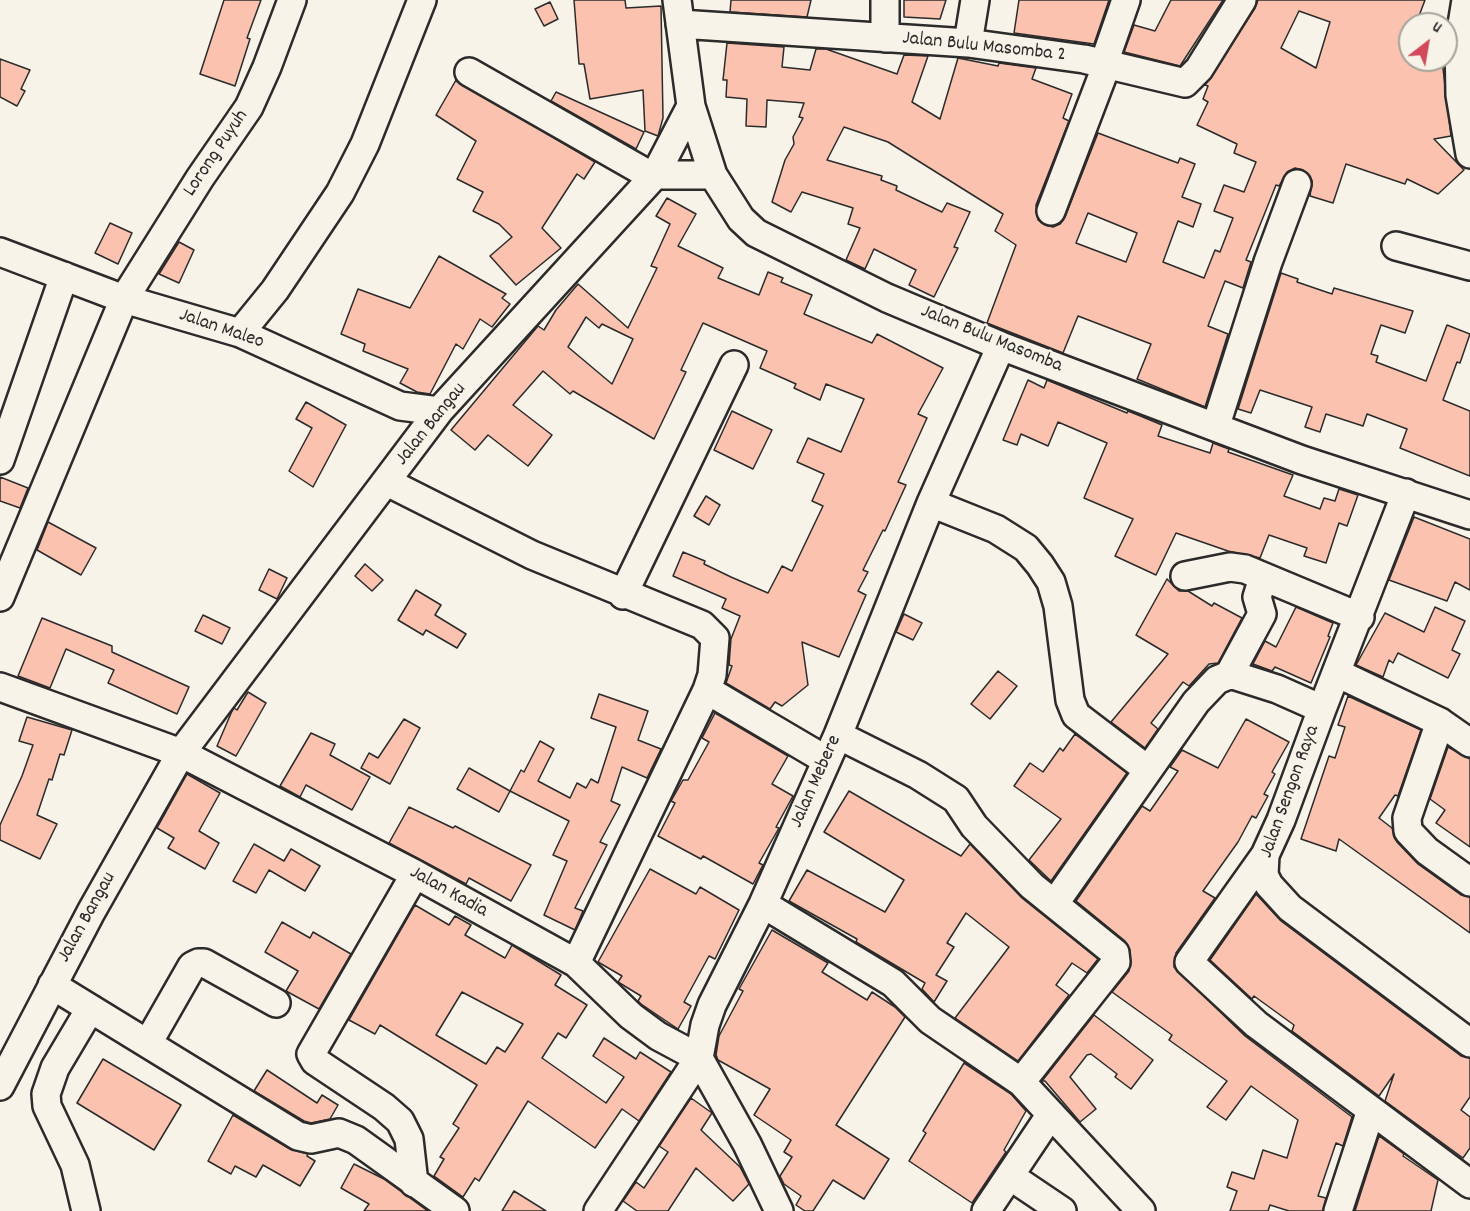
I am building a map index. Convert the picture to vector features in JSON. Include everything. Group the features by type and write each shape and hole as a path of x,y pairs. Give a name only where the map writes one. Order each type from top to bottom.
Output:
{"street":[{"name":"Lorong Puyuh","path":"0,597 124,299 200,178 249,107 292,0"},
{"path":"240,333 275,290 340,193 365,144 422,0"},
{"path":"885,0 885,38"},
{"path":"968,43 975,0"},
{"path":"1051,211 1126,0"},
{"name":"Jalan Bulu Masomba 2","path":"678,12 885,38 968,43 1105,63 1188,82 1242,0"},
{"path":"1466,0 1459,43 1460,95 1470,154"},
{"name":"Jalan Bulu Masomba","path":"678,12 691,106 713,175 741,219 771,242 887,298 1001,346 1216,425 1302,460 1470,515"},
{"path":"469,72 654,176 713,175"},
{"name":"Jalan Bangau","path":"0,1086 52,985 181,753 439,411 654,176 691,106"},
{"path":"1216,425 1268,262 1297,184"},
{"path":"1396,246 1470,266"},
{"name":"Jalan Maleo","path":"0,252 124,299 240,333 400,406 439,411"},
{"path":"0,460 63,276"},
{"name":"Jalan Mebere","path":"598,1211 699,1058 712,1005 763,904 838,735 931,503 1001,346"},
{"path":"622,595 734,365"},
{"path":"387,482 532,555 622,595 702,625 715,638 716,648 707,690 576,963"},
{"name":"Jalan Sengon Raya","path":"1406,493 1281,820 1265,855 1264,874 1266,880 1290,908 1470,1043"},
{"path":"931,503 996,529 1026,548 1040,565 1051,582 1058,606 1070,700 1076,715 1148,770"},
{"path":"1185,576 1230,567 1245,569 1360,616"},
{"path":"1229,675 1262,614 1257,597 1263,578"},
{"path":"1337,673 1440,723 1470,743"},
{"path":"1055,903 1196,702 1217,680 1229,675 1277,689 1322,709"},
{"path":"0,687 181,753"},
{"path":"707,690 826,760"},
{"path":"1440,723 1407,818 1408,831 1427,851 1470,882"},
{"path":"838,735 918,775 956,800 982,835 1044,897 1055,903 1117,957 1116,962 1021,1082"},
{"name":"Jalan Kadia","path":"181,753 256,794 415,874 576,963 631,1016 658,1036 699,1058"},
{"path":"1265,855 1189,962 1256,1024 1470,1184"},
{"path":"414,1183 409,1139 400,1121 384,1107 315,1061 311,1054 415,874"},
{"path":"763,904 893,983 930,1020 1021,1082 1141,1211"},
{"path":"148,1043 192,966 198,963 204,963 276,1004"},
{"path":"52,985 298,1136 311,1139 345,1134 455,1211"},
{"path":"86,1211 68,1144 47,1106 46,1095 55,1068 90,1009"},
{"path":"699,1058 747,1144 779,1211"},
{"path":"1338,1211 1371,1110"},
{"path":"987,1211 1051,1114"},
{"path":"1010,1176 1062,1211"}],"building":[{"path":"224,0 261,0 247,38 250,39 235,86 200,74"},
{"path":"574,0 625,0 626,8 661,6 663,118 658,136 645,131 643,90 590,99 584,64 579,64"},
{"path":"731,0 811,0 807,17 730,12"},
{"path":"904,0 946,0 940,19 904,17"},
{"path":"1019,0 1109,0 1094,44 1014,33"},
{"path":"1171,0 1223,0 1180,66 1124,52 1134,25 1155,31"},
{"path":"1258,0 1425,0 1420,12 1398,12 1398,72 1443,72 1451,136 1434,139 1464,170 1438,194 1407,179 1405,184 1346,164 1333,203 1310,196 1312,181 1303,170 1295,168 1287,172 1279,186 1276,185 1246,260 1251,262 1243,288 1225,281 1208,326 1228,334 1205,407 1137,379 1151,344 1078,316 1063,353 987,323 1016,245 995,231 1003,214 888,142 844,127 827,160 882,176 881,180 897,186 896,190 942,212 947,203 970,212 954,247 958,248 934,297 909,285 916,270 874,249 865,269 846,260 860,228 848,224 853,208 802,192 791,212 772,202 785,160 794,144 793,137 803,118 799,117 804,103 767,100 766,127 746,126 747,99 726,97 727,80 723,80 727,43 784,47 782,67 810,70 816,49 826,49 897,74 904,55 928,56 912,102 940,119 958,58 998,66 999,63 1036,68 1032,79 1072,94 1063,118 1069,121 1036,205 1038,220 1053,227 1060,224 1065,217 1098,133 1178,163 1180,158 1195,164 1182,197 1201,204 1193,227 1178,221 1163,262 1204,278 1215,250 1220,252 1233,218 1214,211 1224,185 1244,192 1256,162 1234,153 1237,144 1197,125 1208,102 1203,99 1208,86 1205,85","holes":["1299,11 1330,22 1316,68 1281,48","1088,213 1137,233 1126,262 1076,243"]},
{"path":"550,2 558,19 544,26 535,9"},
{"path":"0,59 30,70 21,89 25,91 17,106 0,97"},
{"path":"456,80 595,162 584,179 577,174 542,228 561,248 516,285 490,256 512,237 499,224 473,211 483,192 457,179 476,141 436,115"},
{"path":"556,92 644,132 636,149 551,101"},
{"path":"667,198 696,214 678,246 723,268 718,278 759,295 768,272 783,278 781,282 812,295 804,314 872,343 877,334 943,368 918,414 927,418 898,482 906,485 885,531 883,530 863,570 868,572 858,591 866,595 839,657 802,642 808,685 782,706 775,702 770,709 726,683 732,666 729,665 731,639 740,616 722,608 726,599 673,576 683,552 768,593 782,566 792,571 823,506 812,501 824,474 797,462 808,438 841,452 864,399 826,384 820,400 794,388 796,384 760,368 767,351 703,323 681,370 686,372 654,439 573,391 570,394 543,371 513,405 552,435 528,466 488,435 475,450 451,430 538,326 544,330 556,310 578,284 628,328 657,268 651,266 670,224 656,216","holes":["586,317 599,328 602,324 633,339 612,384 568,347"]},
{"path":"110,223 132,233 118,264 95,253"},
{"path":"179,242 194,250 179,283 159,274"},
{"path":"439,256 506,294 502,298 510,304 492,327 480,319 463,349 456,344 430,394 417,392 400,383 408,369 363,351 365,344 341,334 358,289 410,308"},
{"path":"1281,273 1298,279 1297,282 1332,294 1334,288 1413,311 1405,333 1381,325 1371,354 1378,356 1376,362 1426,381 1447,325 1470,334 1443,400 1470,411 1470,476 1400,448 1407,429 1367,414 1363,426 1326,414 1320,432 1305,427 1312,407 1260,390 1251,413 1238,409"},
{"path":"1028,380 1044,388 1047,380 1162,425 1158,436 1210,453 1213,443 1229,449 1228,452 1293,475 1284,496 1320,509 1324,498 1335,501 1339,489 1358,495 1347,526 1339,523 1326,563 1304,556 1307,548 1269,535 1260,558 1228,551 1176,533 1156,575 1115,556 1133,519 1084,498 1107,443 1058,422 1048,446 1021,434 1017,445 1003,440"},
{"path":"306,402 346,425 313,487 289,471 312,428 296,419"},
{"path":"732,411 772,430 753,469 714,450"},
{"path":"0,477 28,488 20,508 0,501"},
{"path":"706,496 720,505 709,525 694,516"},
{"path":"1414,517 1470,539 1470,590 1455,582 1447,601 1389,580"},
{"path":"48,522 96,548 81,575 37,550"},
{"path":"365,564 383,580 372,591 355,576"},
{"path":"269,569 287,578 277,599 259,590"},
{"path":"1167,579 1179,591 1188,591 1212,606 1214,603 1242,618 1218,663 1209,664 1189,686 1183,682 1151,723 1158,729 1145,748 1111,722 1168,654 1136,635"},
{"path":"416,590 441,605 435,615 466,634 457,648 426,630 423,635 398,620"},
{"path":"1296,607 1333,623 1328,636 1330,637 1311,683 1275,667 1272,671 1253,664 1265,641 1276,647"},
{"path":"1435,607 1465,621 1452,650 1460,654 1448,678 1398,653 1393,663 1389,660 1383,677 1356,665 1385,613 1424,632"},
{"path":"904,614 922,623 913,640 896,632"},
{"path":"203,615 230,628 222,644 195,631"},
{"path":"42,618 112,646 112,652 189,687 177,714 108,683 114,670 66,649 50,688 18,676"},
{"path":"998,671 1017,686 990,719 971,704"},
{"path":"248,692 266,703 236,756 217,746 232,711 234,708 237,710"},
{"path":"599,694 648,711 638,740 661,749 647,778 622,767 611,801 620,805 600,842 607,845 575,908 583,911 575,930 544,915 567,861 553,855 569,821 510,791 521,770 524,772 540,741 554,749 538,781 570,798 577,783 586,788 591,779 598,783 616,727 591,718"},
{"path":"1348,696 1421,730 1398,796 1395,795 1379,818 1392,828 1397,842 1418,864 1461,895 1470,897 1470,933 1339,839 1336,851 1301,839 1329,756 1335,758 1345,727 1338,725"},
{"path":"715,713 788,756 772,784 793,796 776,827 779,828 759,863 763,865 753,884 703,856 701,859 658,836 675,803 671,801 683,780 688,780 709,742 702,738"},
{"path":"27,717 72,730 64,755 60,754 52,780 49,779 37,815 57,824 40,859 0,840 0,825 33,745 19,741"},
{"path":"404,719 420,728 390,784 361,768 369,753 378,758"},
{"path":"1246,719 1289,742 1272,772 1275,774 1264,794 1268,796 1256,818 1252,816 1238,842 1203,891 1215,898 1176,953 1174,967 1245,1036 1352,1117 1343,1146 1336,1143 1318,1196 1326,1198 1323,1211 1289,1211 1270,1205 1268,1211 1230,1211 1237,1191 1227,1187 1232,1172 1254,1179 1263,1150 1287,1158 1298,1120 1251,1086 1226,1120 1207,1107 1227,1081 1169,1040 1172,1035 1112,992 1129,971 1130,950 1125,941 1076,901 1142,806 1150,811 1178,771 1170,767 1182,750 1218,768"},
{"path":"311,733 335,744 330,755 370,777 352,810 306,785 300,797 280,786"},
{"path":"1075,734 1127,773 1051,881 1029,860 1061,819 1014,786 1030,763 1043,772 1060,748 1063,751"},
{"path":"1448,747 1470,759 1470,847 1436,823 1445,810 1430,799"},
{"path":"469,768 510,791 499,812 457,789"},
{"path":"187,774 220,793 199,831 219,843 205,869 168,848 174,838 157,828"},
{"path":"849,791 961,856 970,844 1022,898 1098,959 1087,973 1072,963 1056,985 1069,995 1018,1061 955,1018 1009,947 966,913 947,943 954,947 936,975 947,981 934,1002 922,989 925,983 856,942 857,939 789,901 807,870 885,912 904,880 824,832"},
{"path":"409,807 453,828 455,826 531,865 511,901 469,878 466,884 389,843"},
{"path":"254,844 284,861 291,849 320,866 305,891 269,870 256,893 233,881"},
{"path":"650,869 696,894 700,887 739,910 715,959 709,956 684,1002 691,1006 678,1029 641,1004 638,1001 641,996 618,982 622,976 598,962"},
{"path":"1256,894 1281,921 1461,1056 1470,1058 1470,1097 1461,1110 1470,1117 1470,1148 1463,1158 1385,1101 1394,1074 1379,1096 1292,1031 1294,1025 1254,996 1252,999 1210,960"},
{"path":"415,905 449,925 455,916 471,925 465,935 505,958 512,945 561,975 555,985 587,1005 566,1038 558,1033 542,1058 606,1103 624,1077 593,1056 604,1038 636,1059 640,1052 671,1072 639,1121 622,1109 595,1148 528,1101 479,1181 475,1178 463,1197 434,1176 444,1159 440,1157 459,1128 453,1124 477,1085 380,1025 375,1034 349,1020","holes":["462,992 523,1024 505,1052 497,1047 486,1064 436,1035"]},
{"path":"282,922 310,938 313,932 351,954 319,1009 286,991 298,971 265,952"},
{"path":"772,930 828,963 822,972 867,1000 872,992 895,1007 905,1017 836,1125 889,1159 864,1199 833,1180 813,1211 805,1211 796,1205 801,1196 784,1184 780,1176 792,1157 784,1152 791,1140 754,1115 770,1089 718,1060 716,1055 719,1036 743,991 739,989"},
{"path":"1094,1015 1153,1060 1131,1089 1115,1077 1117,1074 1091,1054 1087,1055 1070,1077 1096,1109 1080,1122 1045,1081 1042,1081"},
{"path":"103,1059 181,1105 154,1150 77,1103"},
{"path":"964,1063 1011,1094 1026,1111 1004,1150 1006,1152 972,1203 909,1161 926,1133 923,1131"},
{"path":"267,1070 317,1103 322,1095 338,1105 330,1119 311,1123 304,1121 254,1091"},
{"path":"691,1098 712,1113 701,1130 740,1167 749,1184 733,1201 696,1168 668,1211 637,1211 623,1201 636,1182 644,1188 668,1152 659,1146"},
{"path":"233,1115 290,1149 308,1154 307,1156 315,1161 300,1186 263,1165 256,1177 235,1166 231,1174 208,1161"},
{"path":"1379,1136 1438,1180 1431,1211 1355,1211"},
{"path":"354,1164 384,1179 428,1211 364,1211 369,1204 341,1188"},
{"path":"514,1191 546,1211 502,1211"}]}
